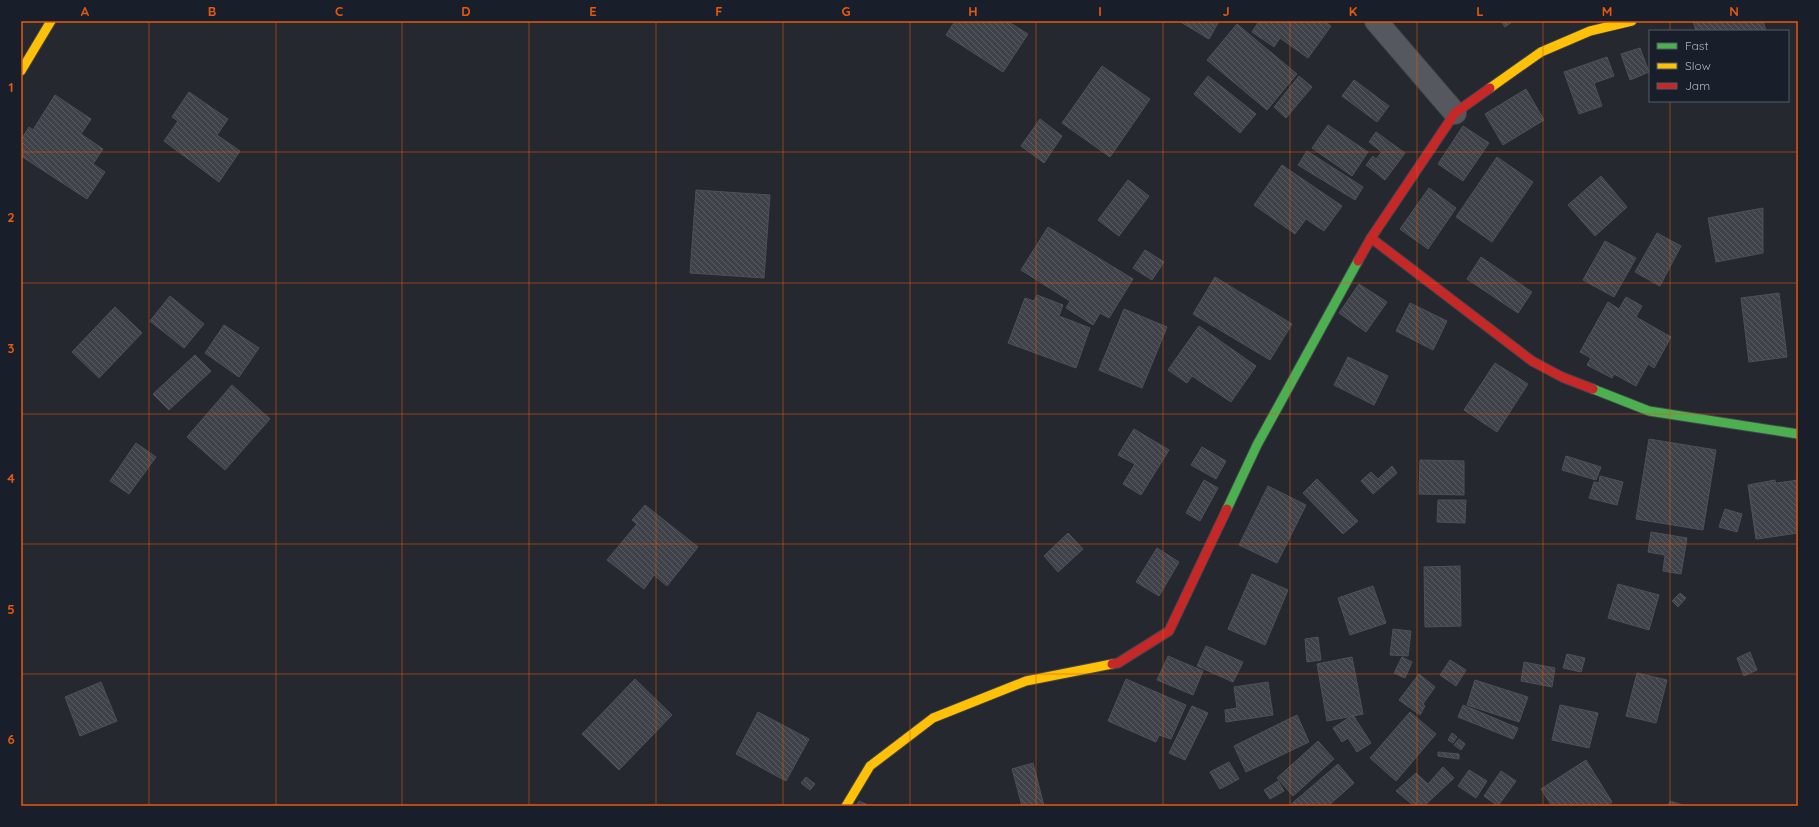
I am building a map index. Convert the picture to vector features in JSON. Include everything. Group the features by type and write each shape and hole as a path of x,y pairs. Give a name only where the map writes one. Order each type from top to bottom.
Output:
{"street":[{"path":"21,71 51,21"},
{"path":"1376,21 1455,113"},
{"path":"846,806 870,766 933,718 1026,681 1118,663 1168,631 1257,445 1371,238 1455,113 1541,52 1590,31 1632,21"},
{"path":"1371,238 1532,361 1562,377 1649,411 1798,434"}],"building":[{"path":"955,21 1007,21 1028,34 1003,72 946,35"},
{"path":"1179,21 1219,21 1209,39"},
{"path":"1259,21 1324,21 1331,26 1308,58 1280,38 1274,47 1252,32"},
{"path":"1501,21 1513,21 1505,27"},
{"path":"1693,21 1763,21 1766,30 1696,30"},
{"path":"1237,24 1297,74 1267,110 1207,60"},
{"path":"1640,48 1649,72 1630,80 1621,54"},
{"path":"1607,57 1614,76 1594,83 1602,106 1579,114 1564,72"},
{"path":"1102,66 1150,99 1110,157 1062,123"},
{"path":"1208,76 1256,114 1240,133 1194,94"},
{"path":"1299,76 1312,87 1286,118 1274,107"},
{"path":"1354,80 1389,106 1377,122 1342,96"},
{"path":"1526,89 1544,120 1503,145 1485,114"},
{"path":"189,92 228,119 217,135 240,151 219,182 164,141 178,121 172,117"},
{"path":"55,95 91,119 81,134 103,149 93,164 105,172 87,199 21,156 21,140 29,127 33,130"},
{"path":"1040,119 1062,136 1044,163 1021,146"},
{"path":"1328,125 1368,152 1352,176 1312,148"},
{"path":"1463,126 1489,143 1463,181 1438,164"},
{"path":"1376,132 1405,153 1385,180 1366,165 1373,156 1376,159 1382,152 1369,142"},
{"path":"1307,151 1363,187 1355,200 1298,165"},
{"path":"1497,157 1533,182 1492,242 1456,217"},
{"path":"1282,165 1342,206 1324,231 1306,219 1295,234 1254,205"},
{"path":"1601,176 1627,207 1595,236 1568,205"},
{"path":"1128,180 1149,196 1119,236 1098,220"},
{"path":"1429,188 1456,208 1428,249 1400,229"},
{"path":"696,190 770,195 764,278 690,273"},
{"path":"1763,208 1763,253 1716,262 1708,218"},
{"path":"1048,227 1133,279 1109,318 1100,313 1093,325 1066,308 1070,301 1021,270"},
{"path":"1657,233 1681,246 1660,286 1635,272"},
{"path":"1605,241 1636,258 1614,297 1583,280"},
{"path":"1145,250 1164,262 1152,280 1133,268"},
{"path":"1481,257 1532,292 1518,313 1467,279"},
{"path":"1215,277 1292,324 1270,360 1193,314"},
{"path":"1359,284 1387,302 1366,332 1339,313"},
{"path":"1779,293 1787,357 1749,362 1741,298"},
{"path":"1037,295 1063,305 1059,316 1090,328 1076,368 1008,343 1025,298 1034,301"},
{"path":"170,296 204,324 184,348 150,321"},
{"path":"1626,297 1642,306 1636,317 1671,337 1654,368 1648,364 1636,386 1614,374 1612,378 1587,365 1591,358 1580,352 1608,302 1619,309"},
{"path":"1410,303 1447,321 1433,350 1396,331"},
{"path":"115,307 142,333 99,378 72,352"},
{"path":"1124,309 1167,327 1142,388 1099,370"},
{"path":"224,325 259,348 239,377 205,353"},
{"path":"1199,326 1256,366 1231,402 1192,376 1187,383 1168,370"},
{"path":"195,355 211,371 169,410 153,394"},
{"path":"1348,357 1388,376 1374,405 1334,385"},
{"path":"1495,363 1528,384 1497,432 1464,410"},
{"path":"232,385 270,419 225,470 187,437"},
{"path":"1134,429 1169,450 1141,495 1123,484 1135,464 1118,455"},
{"path":"1649,439 1716,450 1703,530 1636,519"},
{"path":"136,443 156,457 129,494 110,481"},
{"path":"1202,447 1226,461 1216,479 1191,465"},
{"path":"1566,456 1601,467 1596,480 1562,470"},
{"path":"1420,460 1464,461 1464,495 1419,494"},
{"path":"1392,466 1397,473 1373,494 1361,481 1371,472 1378,479"},
{"path":"1600,476 1623,482 1617,505 1589,498 1594,482 1599,483"},
{"path":"1317,479 1358,521 1343,534 1303,493"},
{"path":"1204,480 1218,488 1200,521 1186,513"},
{"path":"1775,480 1783,534 1756,539 1748,485"},
{"path":"1798,480 1798,533 1757,539 1749,487"},
{"path":"1268,486 1306,505 1277,563 1239,545"},
{"path":"1438,500 1466,500 1465,523 1437,522"},
{"path":"645,505 698,547 667,586 654,575 644,589 607,560 637,524 632,520"},
{"path":"1725,509 1742,514 1737,532 1719,527"},
{"path":"1651,532 1687,538 1681,574 1663,571 1665,555 1648,552"},
{"path":"1068,533 1083,549 1058,572 1044,556"},
{"path":"1157,548 1179,562 1159,596 1136,582"},
{"path":"1460,566 1461,626 1425,627 1424,567"},
{"path":"1252,574 1288,590 1265,645 1228,629"},
{"path":"1618,584 1659,595 1649,630 1608,618"},
{"path":"1373,586 1386,623 1350,635 1338,598"},
{"path":"1680,593 1686,598 1678,607 1672,601"},
{"path":"1393,629 1411,631 1408,656 1390,655"},
{"path":"1318,637 1321,660 1307,662 1305,639"},
{"path":"1206,646 1243,662 1233,682 1197,666"},
{"path":"1750,652 1757,670 1744,676 1737,658"},
{"path":"1567,654 1585,658 1581,672 1563,668"},
{"path":"1168,656 1203,671 1193,695 1157,680"},
{"path":"1352,657 1363,714 1327,721 1317,664"},
{"path":"1402,657 1412,662 1405,678 1394,673"},
{"path":"1450,660 1466,670 1456,686 1440,675"},
{"path":"1524,662 1555,668 1552,687 1521,681"},
{"path":"1637,673 1667,680 1656,723 1626,716"},
{"path":"1419,674 1435,687 1423,704 1425,706 1420,715 1399,700"},
{"path":"635,679 672,715 619,770 582,734"},
{"path":"1126,679 1186,705 1171,739 1159,735 1156,742 1108,721"},
{"path":"1475,680 1528,697 1519,722 1467,705"},
{"path":"101,682 117,721 80,736 65,697"},
{"path":"1268,682 1273,715 1226,722 1225,710 1237,708 1234,687"},
{"path":"1463,705 1518,728 1513,739 1458,717"},
{"path":"1560,705 1598,713 1589,748 1552,740"},
{"path":"1192,706 1208,713 1185,760 1169,753"},
{"path":"758,712 809,739 786,781 736,754"},
{"path":"1410,712 1436,734 1396,781 1370,758"},
{"path":"1297,715 1309,742 1246,772 1234,746"},
{"path":"1353,715 1371,743 1357,752 1348,738 1342,742 1333,728"},
{"path":"1452,733 1457,737 1453,743 1448,740"},
{"path":"1459,739 1465,744 1461,750 1454,745"},
{"path":"1318,741 1334,759 1293,796 1277,778"},
{"path":"1438,752 1459,754 1459,759 1438,756"},
{"path":"1586,760 1612,802 1606,806 1552,806 1541,789"},
{"path":"1229,762 1239,779 1220,789 1210,772"},
{"path":"1033,763 1044,806 1022,806 1012,769"},
{"path":"1338,764 1354,783 1328,806 1289,806"},
{"path":"1443,767 1454,778 1424,806 1414,806 1396,791 1416,773 1428,784"},
{"path":"1469,770 1487,781 1476,798 1458,786"},
{"path":"1501,771 1516,781 1498,806 1484,796"},
{"path":"806,777 815,784 810,790 801,783"},
{"path":"1278,781 1284,791 1270,799 1264,790"},
{"path":"859,801 870,806 856,806"},
{"path":"1670,801 1686,806 1668,806"}],"traffic: fast":[{"path":"1227,509 1257,445 1358,261"},
{"path":"1593,389 1649,411 1798,434"}],"traffic: slow":[{"path":"21,71 51,21"},
{"path":"1490,88 1541,52 1590,31 1632,21"},
{"path":"846,806 870,766 933,718 1026,681 1112,664"}],"traffic: jam":[{"path":"1358,261 1371,238 1455,113 1490,88"},
{"path":"1371,238 1532,361 1562,377 1593,389"},
{"path":"1112,664 1118,663 1169,631 1227,509"}]}
